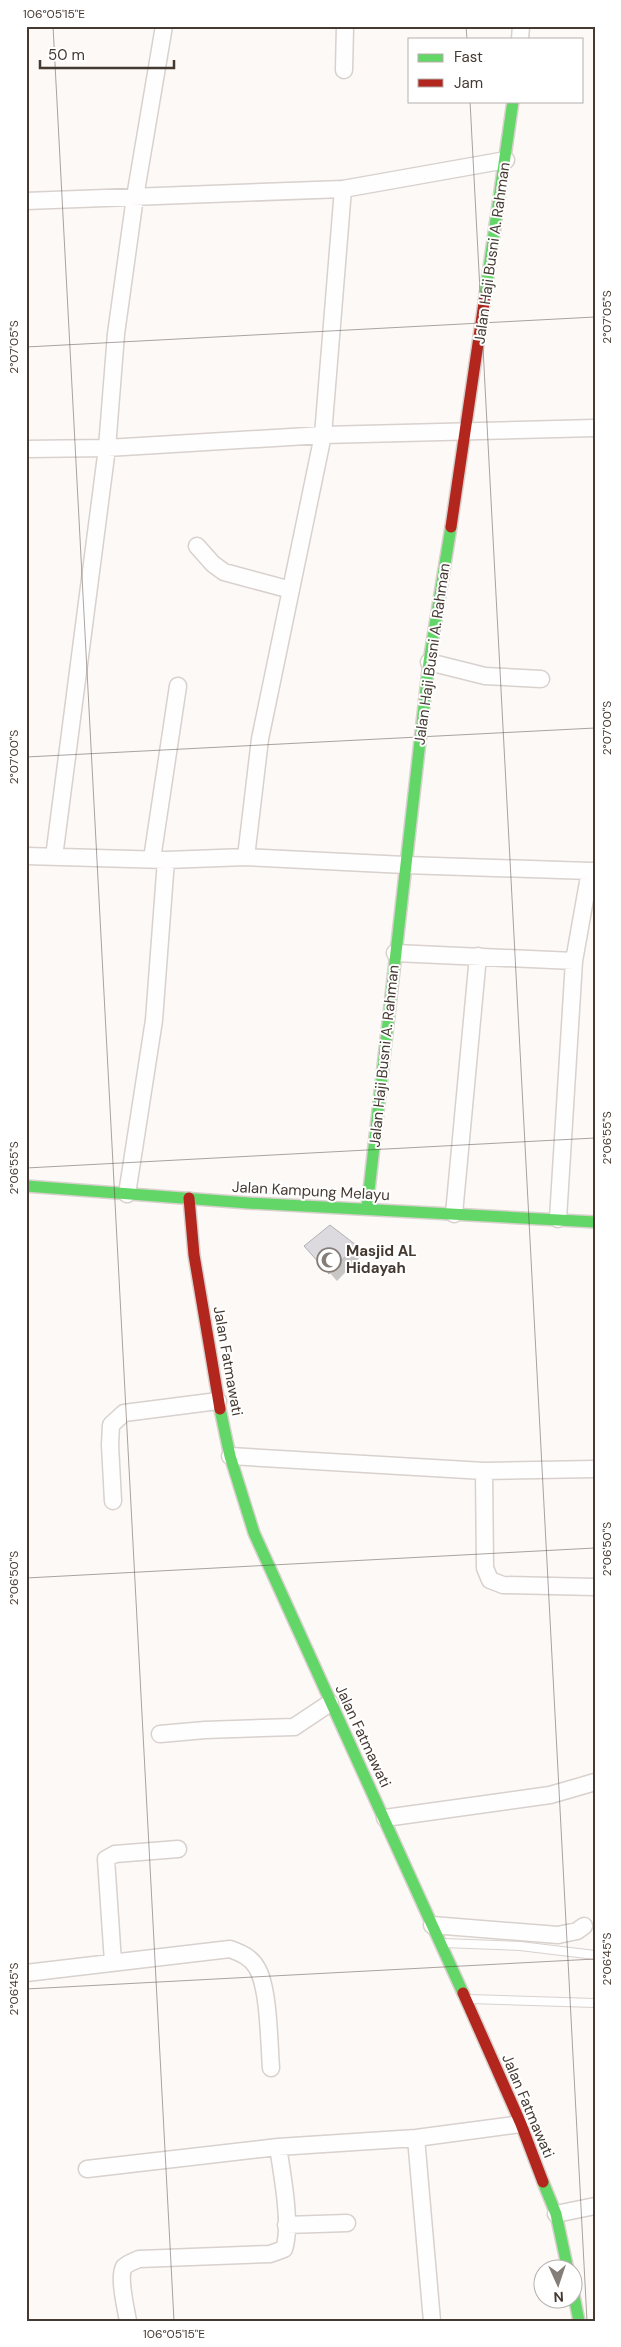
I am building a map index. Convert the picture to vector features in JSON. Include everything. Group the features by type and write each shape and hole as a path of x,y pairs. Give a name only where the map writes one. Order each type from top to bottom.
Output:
{"street":[{"path":"54,857 107,448 116,334 135,197 164,26"},
{"path":"344,70 345,26"},
{"name":"Jalan Haji Busni A. Rahman","path":"367,1208 429,662 466,432 513,102"},
{"path":"26,201 343,189 506,160"},
{"path":"246,857 260,739 323,435 343,189"},
{"path":"26,449 107,448 323,435 595,428"},
{"path":"197,546 213,564 224,572 291,590"},
{"path":"429,662 485,676 541,679"},
{"path":"127,1194 154,1020 159,859 178,686"},
{"path":"26,856 159,859 246,857 405,865 592,871 574,960 558,1219"},
{"path":"395,953 574,960"},
{"path":"454,1214 478,956"},
{"name":"Jalan Kampung Melayu","path":"26,1186 189,1198 595,1222"},
{"name":"Jalan Fatmawati","path":"189,1198 194,1255 218,1401 230,1456 254,1533 330,1703 385,1818 520,2124 556,2214 566,2260"},
{"path":"113,1501 110,1445 111,1425 124,1413 218,1401"},
{"path":"230,1456 484,1471 595,1469"},
{"path":"484,1471 485,1568 490,1580 503,1586 595,1587"},
{"path":"160,1734 205,1730 294,1727 330,1703"},
{"path":"385,1818 550,1795 595,1782"},
{"path":"113,1962 106,1859 115,1854 178,1849"},
{"path":"432,1925 558,1935 577,1931 584,1926"},
{"path":"26,1973 230,1948 246,1955 257,1968 263,1983 271,2068"},
{"path":"87,2169 278,2147 416,2138 520,2124"},
{"path":"416,2138 432,2321"},
{"path":"128,2321 122,2277 123,2269 128,2264 139,2260 278,2253 284,2249 286,2225 278,2147"},
{"path":"556,2214 595,2206"},
{"path":"286,2225 347,2224"}],"lane":[{"path":"441,1943 520,1946 595,1955"},
{"path":"465,1999 595,2002"}],"building":[{"name":"Masjid AL Hidayah","path":"330,1225 356,1245 329,1274 304,1246"}],"traffic: fast":[{"path":"485,296 513,102"},
{"path":"367,1208 429,662 451,527"},
{"path":"26,1186 248,1203 595,1222"},
{"path":"220,1409 230,1456 254,1533 463,1993"},
{"path":"543,2182 556,2214 566,2260"},
{"path":"577,2310 579,2321"}],"traffic: jam":[{"path":"451,527 485,296"},
{"path":"189,1198 194,1255 220,1409"},
{"path":"463,1993 521,2124 543,2182"}],"place":[{"name":"Masjid AL Hidayah","path":"329,1260"}]}
